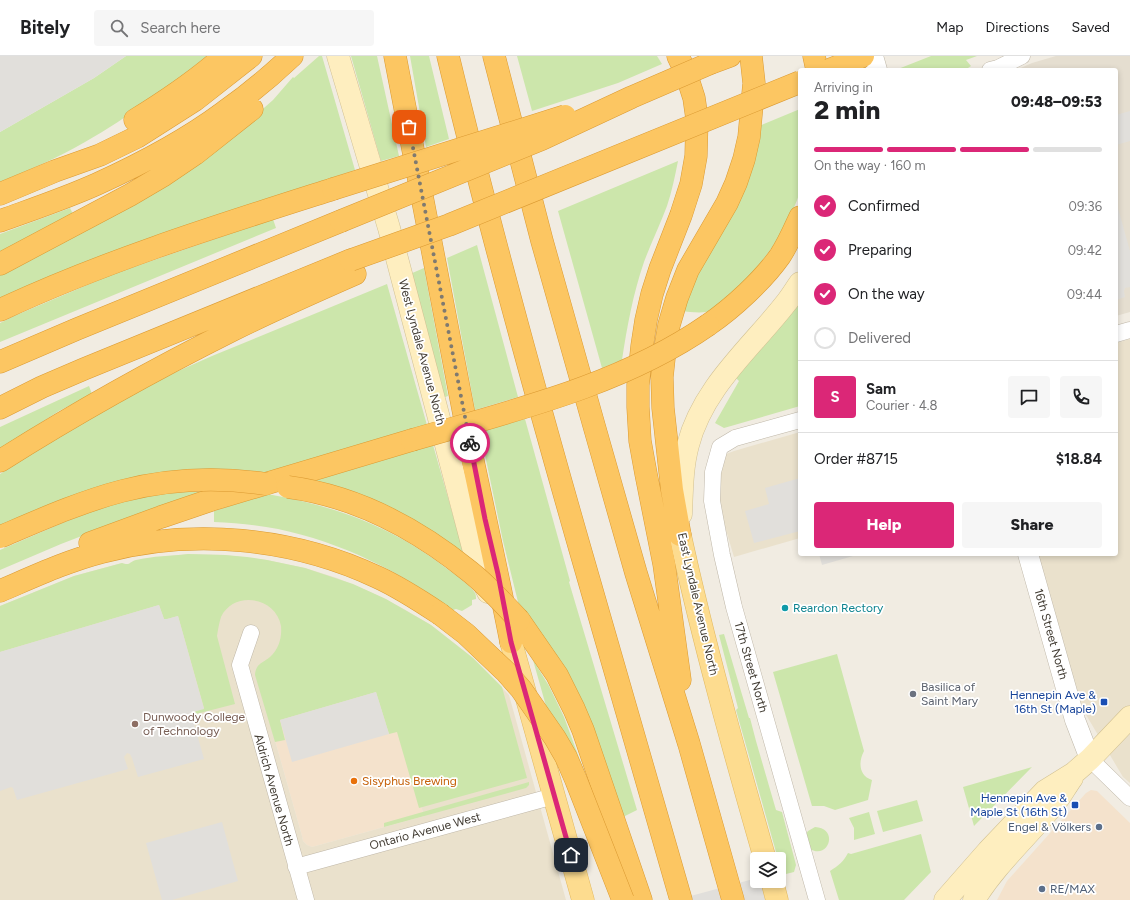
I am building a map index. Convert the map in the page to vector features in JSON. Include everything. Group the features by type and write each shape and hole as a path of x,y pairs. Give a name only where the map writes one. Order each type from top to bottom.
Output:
{"highway":[{"path":"55,171 156,107 224,56"},
{"path":"0,194 55,171 100,155 136,137 195,100 252,56"},
{"path":"0,221 59,200 148,159 224,112 274,73 292,56"},
{"path":"395,56 475,469 511,642"},
{"path":"448,56 532,378 681,900"},
{"path":"494,56 542,241 636,572 689,744 733,900"},
{"path":"678,56 686,73 694,98 697,119 696,156 689,190 681,215 660,268 650,300 642,346 638,385 638,407 641,448 664,564 689,744"},
{"path":"742,56 754,83"},
{"path":"680,535 672,490 663,408 662,377 665,349 669,325 677,298 688,270 727,203 740,171 748,137 754,83 750,56"},
{"path":"814,56 817,68"},
{"path":"834,68 863,56"},
{"path":"0,362 77,329 542,139 632,97 722,58"},
{"path":"0,264 130,195 164,175 195,154 252,108 274,73"},
{"path":"0,408 42,387 84,369 353,267 448,225 798,83"},
{"path":"0,310 55,285 140,252 537,124 632,97"},
{"path":"0,591 83,557 210,500 556,397 604,380 658,356 720,317 732,306 762,277 780,256 798,222"},
{"path":"0,461 89,406 136,380 353,267"},
{"path":"0,537 86,502 123,491 182,481 224,480 245,481 321,494 383,515 422,537 470,571 519,620 557,675 583,730 641,900"},
{"path":"0,579 79,547 122,539 158,541 198,538 245,541 292,548 336,560 376,576 440,614 466,634 506,672 521,689 555,738 566,757 623,900"}],"main road":[{"name":"West Lyndale Avenue North","path":"338,56 389,228 481,578 511,642 583,900"},
{"path":"849,56 851,68"},
{"name":"East Lyndale Avenue North","path":"763,852 729,733 698,614 680,535 684,465 687,446 694,424 717,385 793,296 798,287"},
{"path":"945,900 988,851 1045,791 1074,773 1090,759 1130,717"},
{"path":"974,900 1010,852 1055,802 1074,773"},
{"path":"774,888 777,900"}],"street":[{"path":"873,56 876,68"},
{"path":"997,68 1022,56"},
{"path":"1118,333 1130,330"},
{"name":"17th Street North","path":"798,421 735,438 720,447 713,472 712,501 734,608 818,900"},
{"name":"16th Street North","path":"1029,556 1075,720 1090,759"},
{"name":"Aldrich Avenue North","path":"251,633 240,665 306,900"},
{"path":"1090,759 1130,798"},
{"name":"Ontario Avenue West","path":"296,867 554,796"}],"shaded area":[{"path":"0,56 126,56 94,78 0,132"},
{"path":"1056,56 1130,56 1130,312 1118,315 1118,68 1021,68"},
{"path":"1130,111 1130,141 1118,144 1118,114"},
{"path":"1118,208 1130,251 1130,287 1125,288 1125,297 1118,299"},
{"path":"1130,339 1130,783 1123,777 1079,703 1038,556 1118,556 1118,342"},
{"path":"798,433 798,539 734,557 718,503 721,461 726,454"},
{"path":"798,479 798,532 754,543 745,511 769,504 765,488"},
{"name":"Dunwoody College of Technology","path":"188,554 225,555 267,560 305,568 337,578 402,608 431,625 473,658 509,695 566,900 0,900 0,606 74,576 122,563 127,565 134,561","holes":["269,719 399,728 424,816 312,847 307,845 303,841"]},
{"path":"820,556 853,556 822,565"},
{"path":"159,605 164,619 178,616 204,709 191,713 204,759 138,777 132,758 130,754 127,753 124,757 128,769 17,800 13,788 11,787 0,791 0,652"},
{"path":"376,692 389,734 292,762 280,720"},
{"name":"Sisyphus Brewing","path":"269,719 399,728 424,816 312,847 307,845 303,841"},
{"path":"1091,790 1097,791 1130,823 1130,900 997,900 1007,881 1086,793"},
{"path":"222,822 238,881 172,900 162,900 146,843"},
{"path":"750,880 750,888 781,888 785,900 676,900"}],"green space":[{"path":"126,56 207,56 148,101 75,148 54,159 0,182 0,132 94,78"},
{"path":"319,56 322,56 355,170 260,202 0,300 0,272 249,121 273,100 293,77 294,78"},
{"path":"351,56 377,56 399,156 381,161"},
{"path":"410,56 429,56 449,139 426,147"},
{"path":"517,56 657,56 662,64 618,83 532,111"},
{"path":"931,56 977,56 966,60 971,66 968,68 901,68"},
{"path":"798,110 798,197 794,207 770,250 739,287 712,310 706,312 681,311 759,126"},
{"path":"678,161 667,206 644,262 637,286 628,323 622,360 602,368 558,211"},
{"path":"70,208 74,216 0,255 0,234"},
{"path":"273,219 276,228 0,342 0,323 14,316 99,279"},
{"path":"477,245 518,397 475,410 447,258"},
{"path":"424,268 448,396 442,398 410,274"},
{"path":"387,284 427,425 265,473 224,469 0,527 0,474 52,441 144,388 176,372"},
{"path":"798,305 798,407 724,428 715,423 739,381 736,378"},
{"path":"89,386 92,394 59,411 0,449 0,427"},
{"path":"525,419 570,581 569,582 637,810 623,817 519,606 503,541 480,431"},
{"path":"433,445 464,554 313,481"},
{"path":"204,491 61,544 0,570 0,550 88,513 124,501 143,497"},
{"path":"267,494 317,505 363,520 386,530 429,556 456,575 474,591 476,594 476,599 472,600 472,605 462,611 456,609 453,610 413,583 370,560 347,550 325,542 278,529 246,524 214,522 214,511"},
{"path":"188,554 247,557 305,568 353,584 386,599 431,625 473,658 502,687 527,778 419,808 397,732 389,734 376,692 280,720 285,740 275,742 255,675 258,666 270,657 278,647 281,635 281,626 278,616 271,609 263,603 254,600 244,600 227,608 221,617 218,629 217,636 235,704 192,715 191,713 204,708 178,616 164,619 159,605 0,652 0,606 74,576 122,563 128,564 142,559"},
{"path":"724,634 776,810 782,812 796,865 794,872 786,874 786,852 776,852 736,710 738,708 719,635"},
{"path":"837,654 864,751 860,764 862,772 872,780 868,800 835,810 824,806 812,806 773,672"},
{"path":"533,660 549,686 564,717 588,782 546,706"},
{"path":"1032,767 974,826 963,787"},
{"path":"529,782 529,785 526,788 384,827 384,823"},
{"path":"917,800 923,821 883,832 877,811"},
{"path":"869,812 875,834 854,840 854,828 849,818"},
{"path":"815,827 827,832 829,837 829,842 826,847 817,851 810,849 806,834"},
{"path":"921,834 931,872 904,900 839,900 830,871 845,858 848,853 851,854"}],"way so far":[{"path":"409,127 470,443"}],"place":[{"name":"Reardon Rectory","path":"785,608"},
{"name":"Basilica of Saint Mary","path":"913,694"},
{"name":"Hennepin Ave & 16th St (Maple)","path":"1104,702"},
{"name":"Dunwoody College of Technology","path":"135,724"},
{"name":"Sisyphus Brewing","path":"354,781"},
{"name":"Hennepin Ave & Maple St (16th St)","path":"1075,805"},
{"name":"Engel & Völkers","path":"1099,827"},
{"name":"RE/MAX","path":"1042,889"}],"route":[{"path":"470,443 511,642 571,855"}]}
